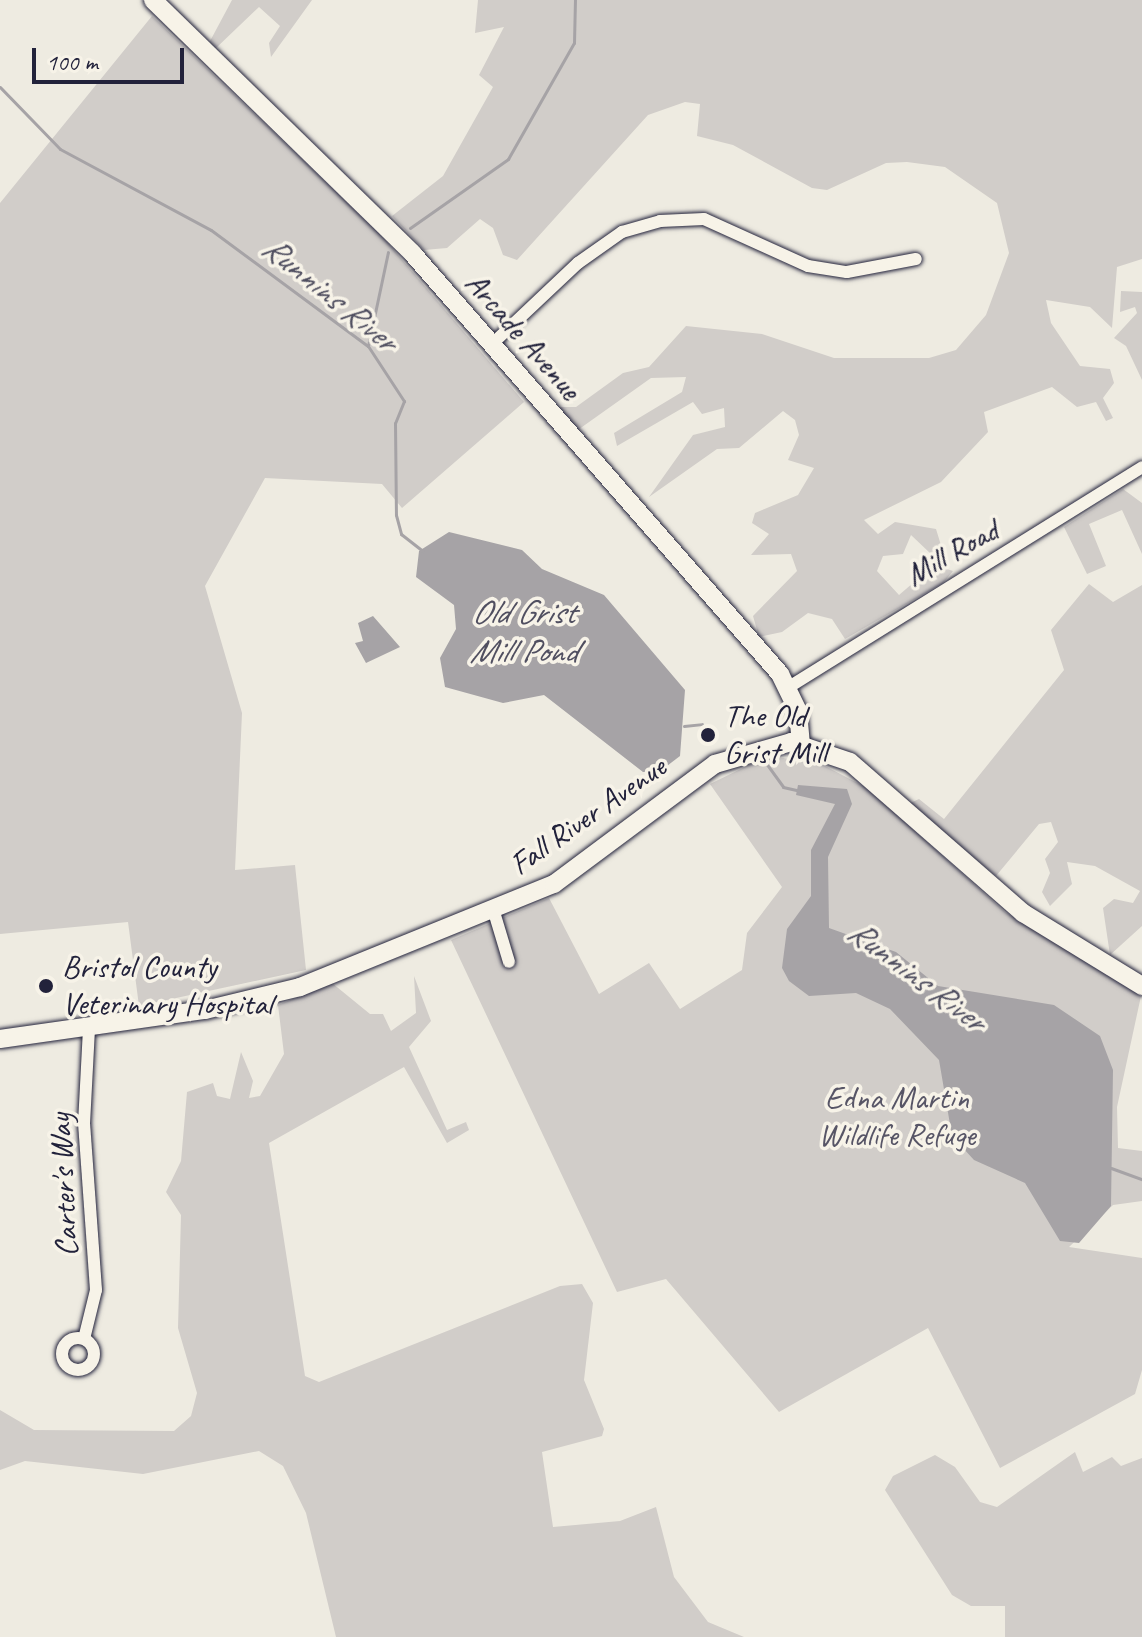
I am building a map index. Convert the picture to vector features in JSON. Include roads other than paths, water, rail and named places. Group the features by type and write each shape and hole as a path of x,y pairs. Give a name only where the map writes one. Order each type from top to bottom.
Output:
{"main road":[{"name":"Arcade Avenue","path":"153,0 372,210 491,345 789,687 801,743"},
{"name":"Fall River Avenue","path":"0,1039 89,1028 300,987 494,912 554,884 715,764 801,743"},
{"path":"801,743 850,762 1014,906 1142,986"}],"street":[{"path":"491,345 578,263 622,232 660,221 704,219 808,266 847,272 916,259"},
{"name":"Mill Road","path":"789,687 1142,467"},
{"path":"494,912 509,962"},
{"name":"Carter's Way","path":"84,1339 96,1290 84,1124 89,1028"}],"water":[{"name":"Old Grist Mill Pond","path":"449,532 522,550 542,569 604,595 685,690 680,756 659,772 643,772 544,695 503,703 445,687 440,658 456,629 454,605 416,577 419,551"},
{"path":"373,616 400,647 366,663 355,643 363,641 358,623"},
{"path":"798,785 847,789 852,804 828,857 829,928 896,952 938,986 1054,1005 1100,1036 1113,1070 1111,1206 1079,1243 1060,1241 1025,1183 974,1160 952,1136 939,1060 890,1009 856,993 809,996 789,981 782,968 787,929 811,896 811,850 835,804 796,795"}],"waterway":[{"path":"410,228 508,159 574,43 575,0"},
{"name":"Runnins River","path":"0,87 60,149 211,230 368,346 404,401 395,423 396,515 401,534 423,551"},
{"path":"368,346 388,252"},
{"name":"Runnins River","path":"684,726 702,724"},
{"name":"Runnins River","path":"763,759 783,787 800,791"},
{"name":"Runnins River","path":"1111,1168 1142,1179"}],"place":[{"name":"The Old Grist Mill","path":"708,735"},
{"name":"Bristol County Veterinary Hospital","path":"46,986"}],"park label":[{"name":"Edna Martin Wildlife Refuge","path":"897,1118"}]}
